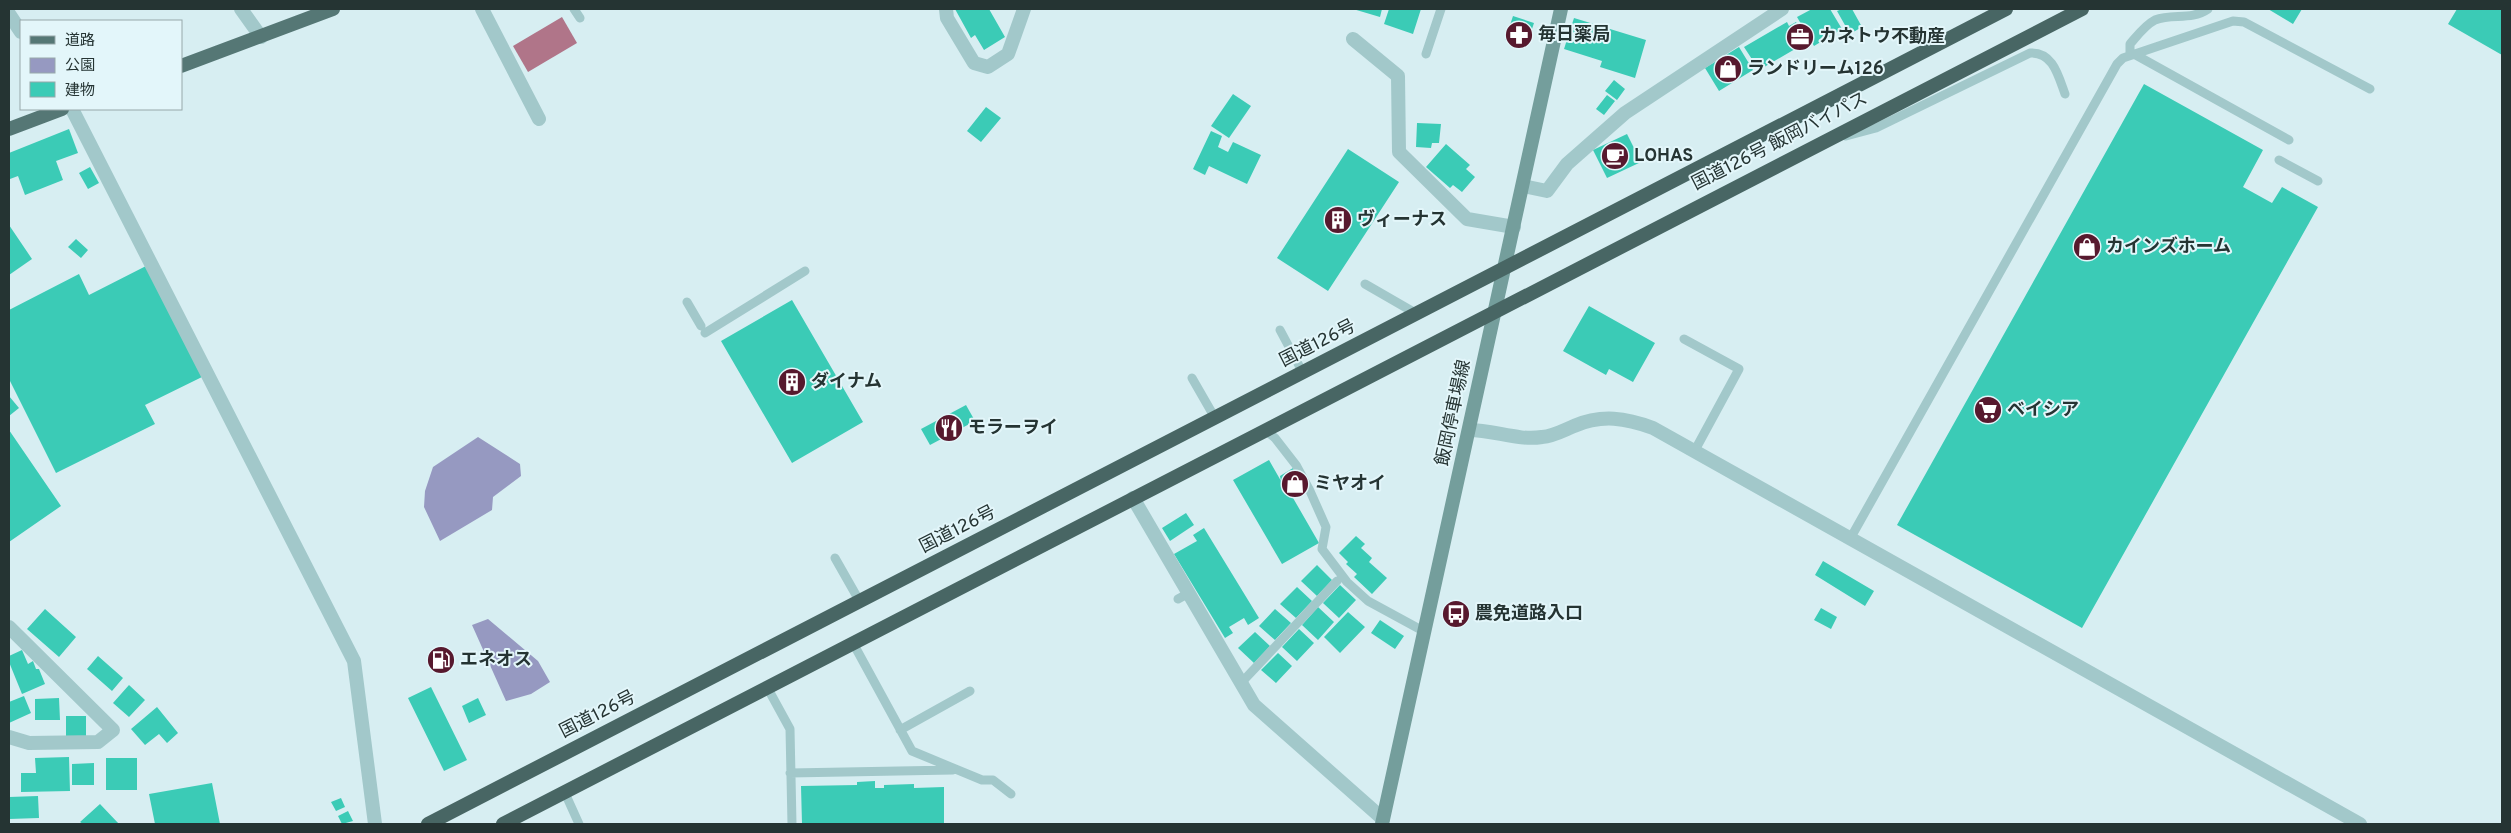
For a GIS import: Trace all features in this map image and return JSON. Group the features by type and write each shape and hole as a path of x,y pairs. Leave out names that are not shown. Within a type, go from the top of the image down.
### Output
{"highway":[{"name":"国道126号 飯岡バイパス","path":"1505,268 2006,9"},
{"name":"国道126号 飯岡バイパス","path":"1496,310 2082,9"},
{"name":"国道126号","path":"428,824 1505,268"},
{"path":"503,824 520,820 565,793 767,687 1496,310"}],"main road":[{"path":"182,66 331,9"},
{"name":"飯岡停車場線","path":"1382,822 1561,9"},
{"path":"9,129 59,110"}],"street":[{"path":"241,9 261,37"},
{"path":"482,9 538,119"},
{"path":"946,9 947,18 974,63 988,67 1008,54 1024,9"},
{"path":"1523,186 1547,191 1567,164 1625,113 1782,9"},
{"path":"9,14 20,30"},
{"path":"1353,39 1398,76 1399,152 1467,219 1514,227"},
{"path":"73,110 354,660 376,824"},
{"path":"1469,430 1484,430 1530,438 1543,437 1593,419 1609,418 1627,420 1653,428 2360,824"},
{"path":"1133,498 1183,596 1242,682 1254,705 1382,822"},
{"path":"9,627 113,730 98,742 29,744 9,737"}],"lane":[{"path":"574,9 580,18"},
{"path":"1426,54 1441,9"},
{"path":"2132,55 2130,44 2154,21 2164,17 2192,16 2208,9"},
{"path":"1850,539 2117,64 2132,55 2233,21 2244,22 2370,89"},
{"path":"1818,144 1876,128 2030,53 2041,53 2048,58 2066,94"},
{"path":"2132,55 2289,140"},
{"path":"2278,160 2318,181"},
{"path":"687,302 704,330 806,271"},
{"path":"1364,284 1417,314"},
{"path":"1280,330 1303,373"},
{"path":"1684,339 1739,369 1694,452"},
{"path":"1192,378 1215,418"},
{"path":"1265,430 1275,438 1296,465 1326,527 1322,549 1347,582 1368,601 1425,632"},
{"path":"835,558 860,602"},
{"path":"1242,682 1337,581"},
{"path":"852,643 912,752 982,780 993,780 1012,794"},
{"path":"767,687 790,729 792,824"},
{"path":"900,730 970,691"},
{"path":"790,773 956,770"},
{"path":"565,793 579,824"}],"green space":[{"path":"478,437 520,464 521,476 493,497 492,510 440,541 424,507 425,491 433,467"},
{"path":"488,619 538,661 550,682 531,694 506,701 472,625"}],"shaded area":[{"path":"562,17 577,43 528,72 513,46"}],"building":[{"path":"955,9 989,9 1005,37 984,50 975,35 971,38"},
{"path":"1353,9 1382,9 1380,17"},
{"path":"1389,9 1421,9 1413,34 1384,24"},
{"path":"1812,9 1830,9 1842,29 1814,46 1797,17"},
{"path":"1852,9 1862,27 1850,34 1837,11"},
{"path":"2268,9 2302,9 2293,24"},
{"path":"2457,9 2502,9 2502,55 2448,24"},
{"path":"1513,16 1534,23 1526,47 1505,40"},
{"path":"1574,18 1646,40 1635,78 1600,67 1602,61 1564,49"},
{"path":"1787,22 1789,26 1796,22 1807,42 1759,70 1744,47"},
{"path":"1739,47 1753,70 1719,91 1705,68"},
{"path":"1614,80 1625,89 1617,100 1605,91"},
{"path":"2144,84 2263,150 2243,187 2272,203 2282,187 2318,207 2082,628 1897,525"},
{"path":"1233,94 1251,106 1229,138 1211,126"},
{"path":"1607,95 1615,101 1604,115 1596,109"},
{"path":"986,107 1001,118 981,142 967,131"},
{"path":"1417,123 1441,124 1439,143 1432,143 1431,148 1416,147"},
{"path":"69,129 78,153 56,161 63,180 25,195 18,176 10,179 9,153"},
{"path":"1211,131 1222,136 1218,147 1228,152 1233,142 1261,155 1247,184 1209,166 1205,175 1193,169"},
{"path":"1627,134 1641,162 1607,178 1593,150"},
{"path":"1446,144 1470,165 1466,169 1475,177 1462,192 1453,185 1450,188 1426,167"},
{"name":"ヴィーナス","path":"1348,149 1399,182 1328,291 1277,258"},
{"path":"90,167 99,183 88,189 79,173"},
{"path":"9,225 32,259 9,275"},
{"path":"76,239 88,250 81,258 68,247"},
{"path":"146,266 202,377 145,405 155,424 56,473 9,379 9,310 79,274 89,295"},
{"name":"ダイナム","path":"792,300 863,422 792,463 721,341"},
{"path":"1589,306 1655,343 1633,382 1609,369 1606,375 1563,351"},
{"path":"9,396 19,408 9,416"},
{"path":"966,405 975,421 930,445 921,429"},
{"path":"9,430 61,506 9,542"},
{"path":"1269,460 1281,481 1280,476 1293,468 1302,485 1289,491 1319,543 1282,564 1233,480"},
{"path":"1186,513 1194,525 1170,541 1162,528"},
{"path":"1204,528 1259,618 1248,625 1244,618 1229,627 1233,633 1225,638 1174,554 1197,541 1193,535"},
{"path":"1356,536 1365,544 1361,548 1372,558 1369,562 1387,578 1372,594 1354,577 1357,574 1346,564 1348,562 1339,553"},
{"path":"1823,561 1874,591 1865,606 1815,575"},
{"path":"1317,565 1332,580 1317,596 1301,581"},
{"path":"1340,585 1356,600 1339,618 1323,603"},
{"path":"1297,587 1312,601 1296,618 1280,604"},
{"path":"1318,607 1334,622 1318,640 1302,625"},
{"path":"1821,608 1837,617 1831,629 1814,620"},
{"path":"45,609 76,637 59,657 27,629"},
{"path":"1275,609 1291,623 1275,640 1259,626"},
{"path":"1348,612 1365,627 1340,653 1324,637"},
{"path":"1380,620 1404,636 1395,649 1371,633"},
{"path":"1299,629 1314,643 1297,661 1282,647"},
{"path":"1255,632 1270,646 1254,663 1238,648"},
{"path":"445,646 455,664 437,674 427,656"},
{"path":"22,650 28,664 33,661 36,669 39,669 45,684 22,694 9,662 9,656"},
{"path":"1278,653 1292,666 1276,683 1261,670"},
{"path":"98,656 123,678 112,691 87,669"},
{"path":"129,685 145,700 129,717 113,703"},
{"path":"431,687 467,760 444,771 408,698"},
{"path":"24,696 31,713 9,723 9,702"},
{"path":"59,698 60,720 35,720 35,699"},
{"path":"478,698 486,715 469,723 462,706"},
{"path":"157,707 178,733 167,743 159,734 145,745 131,729"},
{"path":"66,716 86,716 86,737 66,738"},
{"path":"69,757 70,791 21,792 21,773 36,773 35,758"},
{"path":"106,758 137,758 137,790 106,790"},
{"path":"94,763 94,785 72,785 72,764"},
{"path":"875,781 875,788 884,788 884,785 914,784 914,788 944,787 944,824 802,824 801,786 857,785 857,782"},
{"path":"212,783 220,824 155,824 149,794"},
{"path":"38,796 39,818 9,819 9,797"},
{"path":"341,798 345,807 336,811 331,802"},
{"path":"100,804 119,824 83,824 80,822"},
{"path":"348,811 353,821 342,824 338,816"}],"place":[{"name":"毎日薬局","path":"1519,35"},
{"name":"カネトウ不動産","path":"1800,37"},
{"name":"ランドリーム126","path":"1728,69"},
{"name":"LOHAS","path":"1615,156"},
{"name":"ヴィーナス","path":"1338,220"},
{"name":"カインズホーム","path":"2087,247"},
{"name":"ダイナム","path":"792,382"},
{"name":"ベイシア","path":"1988,410"},
{"name":"モラーヲイ","path":"949,428"},
{"name":"ミヤオイ","path":"1295,484"},
{"name":"農免道路入口","path":"1456,614"},
{"name":"エネオス","path":"441,660"}]}
